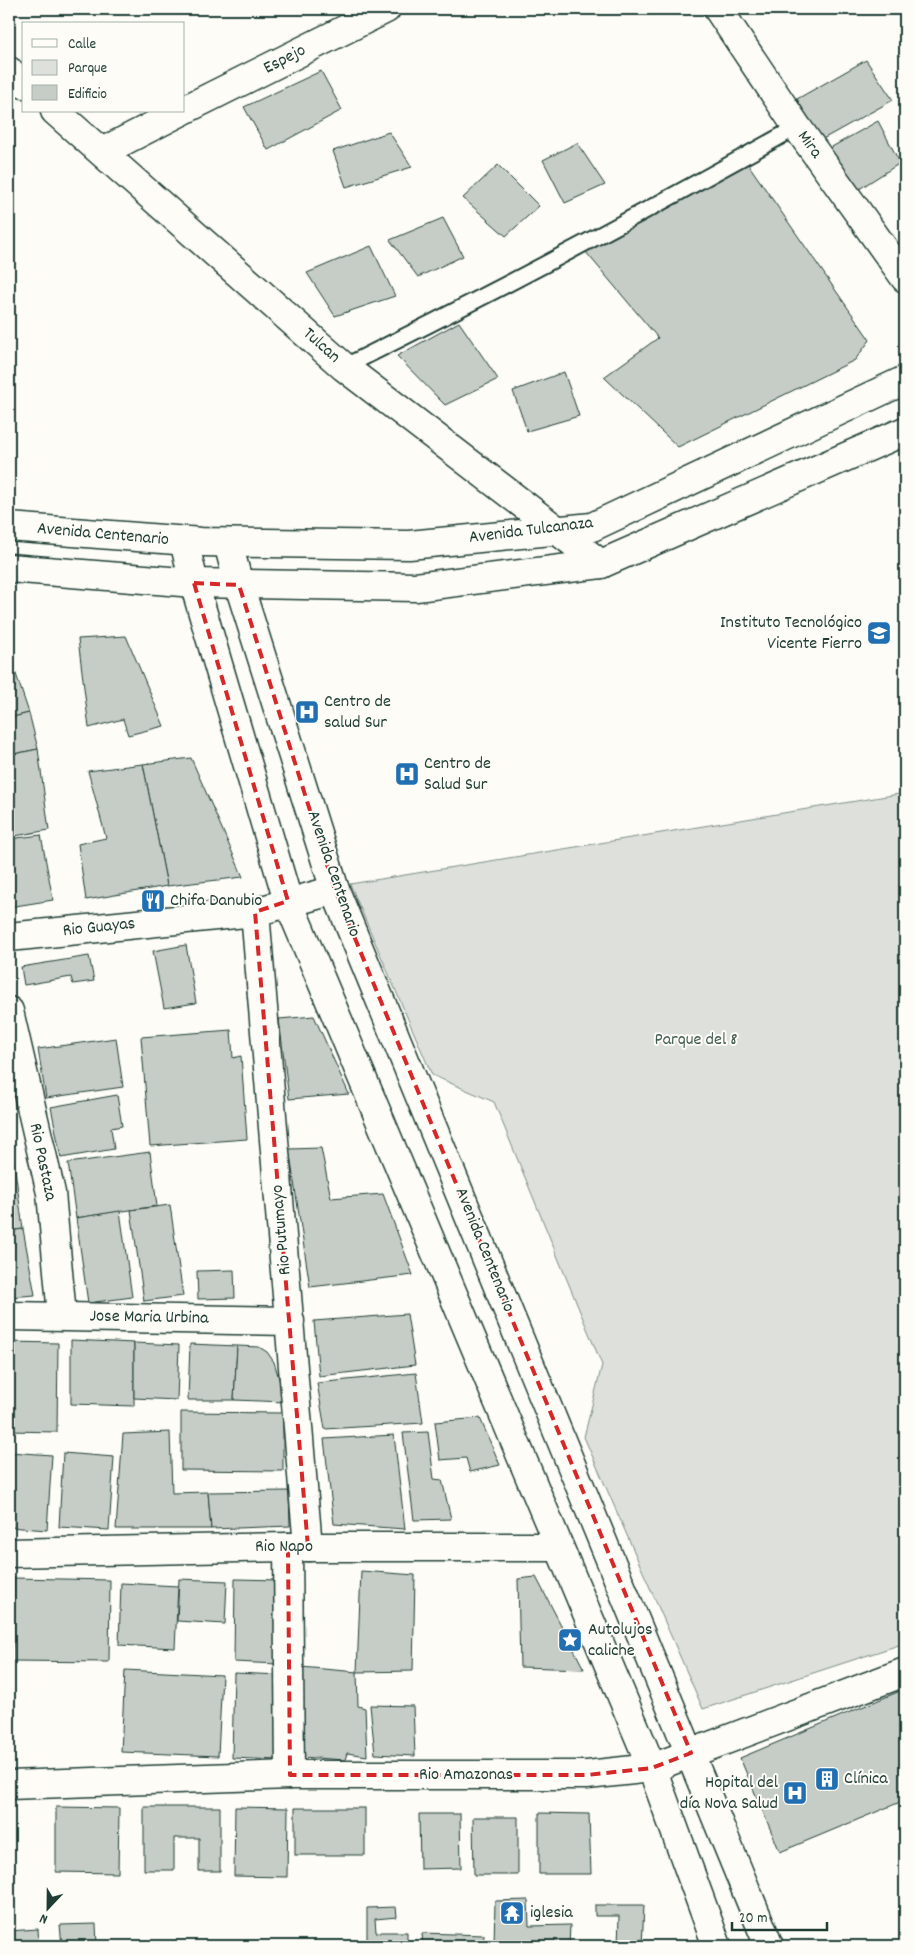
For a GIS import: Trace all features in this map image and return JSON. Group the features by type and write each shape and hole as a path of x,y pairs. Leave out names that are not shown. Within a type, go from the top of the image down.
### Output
{"street":[{"name":"Espejo","path":"185,110 386,9"},
{"name":"Mira","path":"718,9 797,127 905,278"},
{"path":"9,71 22,82"},
{"name":"Tulcan","path":"56,112 344,367 555,531 601,564"},
{"name":"Espejo","path":"102,152 181,112"},
{"name":"Avenida Tulcanaza","path":"184,541 409,545 592,527 905,380"},
{"path":"9,568 194,583 416,587 601,564 905,431"},
{"name":"Avenida Centenario","path":"9,527 184,541 194,583 288,902 652,1768 717,1946"},
{"name":"Avenida Centenario","path":"228,543 239,585 335,890 769,1946"},
{"name":"Rio Guayas","path":"9,937 255,912 335,890"},
{"name":"Rio Putumayo","path":"255,912 290,1322 298,1547 290,1775"},
{"name":"Rio Pastaza","path":"9,1011 50,1193 62,1316"},
{"name":"Jose Maria Urbina","path":"9,1316 290,1322"},
{"name":"Rio Napo","path":"9,1553 298,1547 559,1547"},
{"name":"Rio Amazonas","path":"9,1786 290,1775 587,1775 652,1768 905,1672"}],"lane":[{"path":"344,367 682,192 797,127"}],"highlighted area":[{"path":"194,583 239,585 335,890 691,1753 652,1768 587,1775 290,1775 288,1547 308,1547 255,912 288,901"}],"green space":[{"name":"Parque del 8","path":"905,793 905,1643 703,1709 584,1437 602,1365 494,1102 432,1075 350,884"}],"building":[{"path":"866,60 893,100 821,140 797,99"},
{"path":"321,71 342,110 268,150 244,107"},
{"path":"878,121 900,163 856,191 830,148"},
{"path":"389,132 412,167 346,187 333,151"},
{"path":"577,143 605,185 565,203 543,160"},
{"path":"748,164 870,340 855,360 678,447 604,377 658,338 585,251"},
{"path":"498,165 539,206 506,236 463,198"},
{"path":"443,218 463,256 418,277 390,240"},
{"path":"371,246 395,296 335,316 307,273"},
{"path":"459,322 498,379 445,405 397,356"},
{"path":"564,372 579,416 527,431 513,391"},
{"path":"126,636 164,726 128,735 123,719 89,728 78,639"},
{"path":"9,643 15,671 9,672"},
{"path":"15,671 29,713 9,718 9,672"},
{"path":"29,713 38,749 9,755 9,718"},
{"path":"38,749 49,830 9,837 9,755"},
{"path":"191,758 243,877 167,886 143,764"},
{"path":"143,764 167,886 86,900 78,844 106,838 88,771"},
{"path":"41,835 53,900 9,907 9,839"},
{"path":"186,945 196,1003 164,1008 153,951"},
{"path":"89,956 94,981 73,984 71,977 24,985 21,967"},
{"path":"314,1016 349,1094 289,1099 279,1019"},
{"path":"231,1030 233,1058 241,1056 247,1139 150,1146 141,1037"},
{"path":"116,1038 123,1087 46,1098 38,1049"},
{"path":"117,1095 122,1126 111,1128 114,1149 61,1158 51,1107"},
{"path":"9,1139 14,1162 9,1163"},
{"path":"321,1148 331,1198 383,1194 413,1275 310,1287 289,1149"},
{"path":"150,1152 157,1206 76,1218 68,1163"},
{"path":"14,1162 23,1229 9,1231 9,1163"},
{"path":"170,1205 183,1296 144,1301 131,1210"},
{"path":"120,1211 132,1297 88,1303 76,1218"},
{"path":"23,1229 35,1295 9,1297 9,1231"},
{"path":"234,1270 235,1298 198,1299 197,1271"},
{"path":"407,1314 415,1365 319,1376 314,1321"},
{"path":"71,1340 134,1343 134,1406 71,1404"},
{"path":"9,1342 58,1343 57,1432 9,1431"},
{"path":"134,1343 179,1345 177,1400 134,1398"},
{"path":"190,1344 237,1346 234,1400 188,1400"},
{"path":"237,1346 259,1347 267,1352 274,1362 286,1402 234,1400"},
{"path":"416,1373 423,1423 325,1429 317,1383"},
{"path":"181,1412 283,1413 283,1471 181,1470"},
{"path":"480,1418 500,1465 470,1472 466,1458 440,1460 435,1422"},
{"path":"170,1432 172,1493 208,1492 211,1529 116,1529 123,1434"},
{"path":"428,1432 434,1479 442,1480 451,1519 414,1520 403,1433"},
{"path":"394,1435 405,1529 334,1524 324,1439"},
{"path":"9,1452 52,1455 47,1530 9,1527"},
{"path":"63,1453 114,1457 109,1530 59,1527"},
{"path":"289,1491 290,1526 211,1529 208,1492"},
{"path":"361,1571 415,1575 413,1671 357,1672"},
{"path":"536,1577 584,1669 520,1667 518,1579"},
{"path":"14,1578 110,1580 109,1662 13,1661"},
{"path":"179,1579 227,1581 225,1624 177,1621"},
{"path":"235,1579 280,1580 278,1664 234,1662"},
{"path":"121,1583 178,1586 175,1648 119,1645"},
{"path":"301,1667 357,1672 358,1706 365,1708 367,1756 347,1753 345,1760 301,1757"},
{"path":"125,1670 222,1675 218,1756 121,1752"},
{"path":"234,1673 281,1675 277,1760 232,1758"},
{"name":"Clínica","path":"905,1689 905,1800 780,1852 740,1758"},
{"path":"370,1705 413,1706 415,1756 375,1754"},
{"path":"56,1807 119,1808 118,1873 56,1872"},
{"path":"144,1807 220,1807 220,1871 199,1871 199,1838 174,1838 174,1870 144,1870"},
{"path":"235,1807 288,1808 287,1877 234,1876"},
{"path":"295,1808 365,1808 365,1855 295,1855"},
{"path":"539,1813 589,1814 591,1874 539,1874"},
{"path":"419,1814 460,1814 461,1868 420,1869"},
{"path":"473,1817 518,1817 518,1875 474,1875"},
{"name":"iglesia","path":"528,1900 529,1926 570,1925 569,1946 494,1946 495,1901"},
{"path":"595,1905 644,1905 642,1946 618,1946 619,1916 595,1916"},
{"path":"396,1907 397,1917 375,1919 376,1932 407,1932 407,1946 392,1946 392,1943 367,1939 367,1908"},
{"path":"96,1924 97,1946 62,1946 60,1925"},
{"path":"38,1929 39,1946 9,1946 9,1931"},
{"path":"422,1933 484,1935 483,1946 423,1946"}],"place":[{"name":"Instituto Tecnológico Vicente Fierro","path":"879,633"},
{"name":"Centro de salud Sur","path":"307,712"},
{"name":"Centro de Salud Sur","path":"407,774"},
{"name":"Chifa Danubio","path":"153,901"},
{"name":"Autolujos caliche","path":"570,1640"},
{"name":"Clínica","path":"827,1779"},
{"name":"Hopital del día Nova Salud","path":"795,1793"},
{"name":"iglesia","path":"512,1913"}]}
